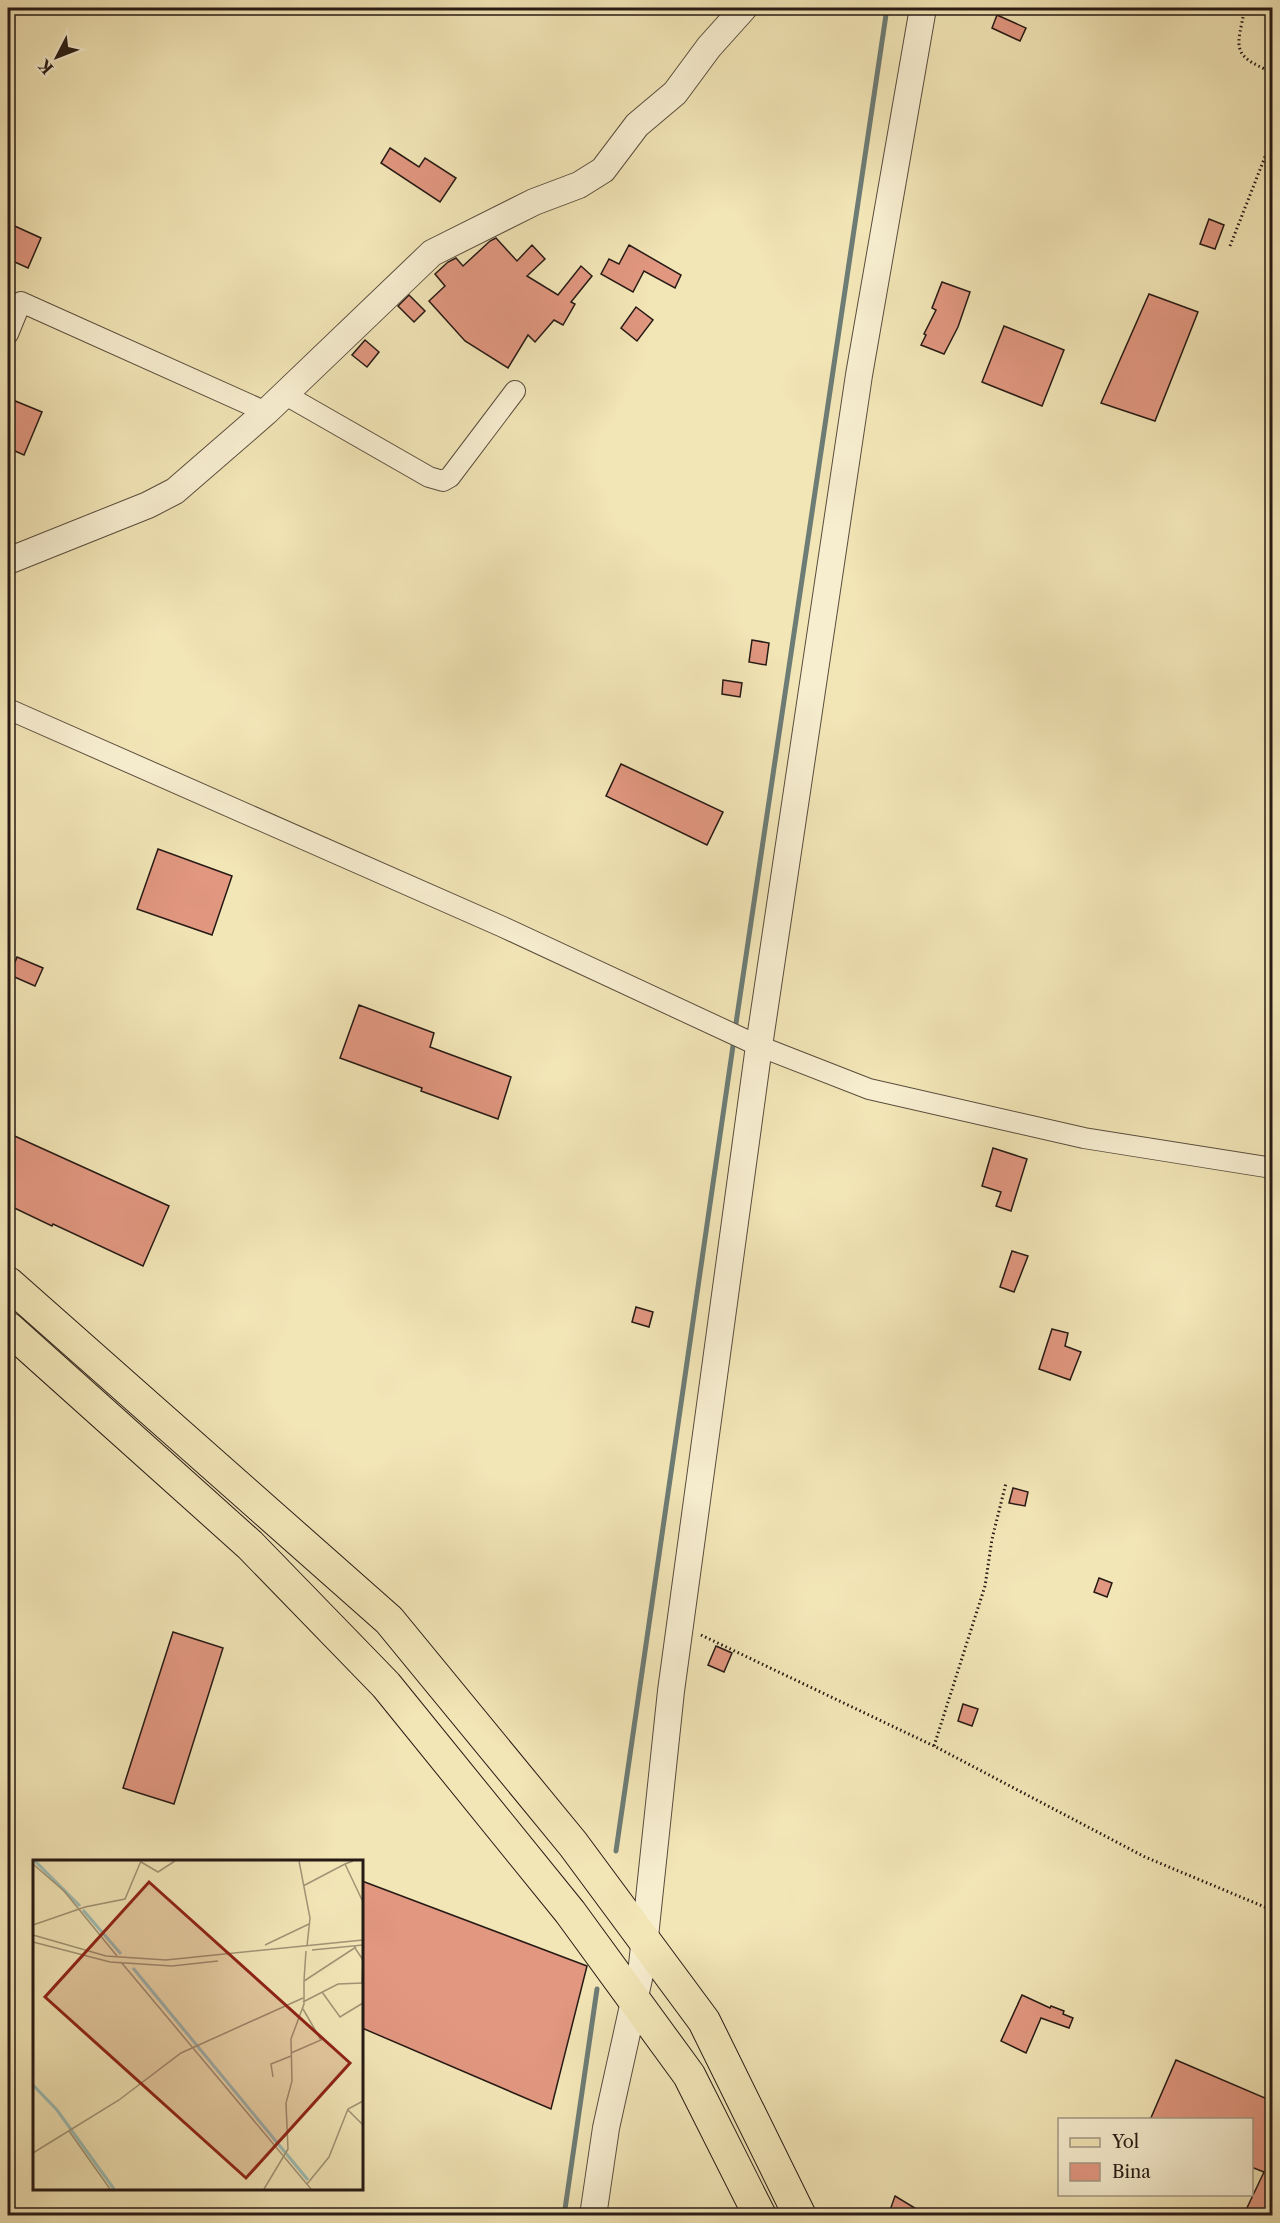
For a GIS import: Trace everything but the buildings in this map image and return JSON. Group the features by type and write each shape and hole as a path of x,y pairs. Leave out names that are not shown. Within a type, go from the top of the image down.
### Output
{"main road":[{"path":"8,1283 389,1620 573,1844 704,2021 800,2216"},
{"path":"8,1328 250,1545 386,1685 570,1912 689,2075 760,2216"}],"street":[{"path":"8,561 148,505 175,491 266,412 432,253 534,202 579,185 603,170 637,125 675,93 709,47 744,8"},
{"path":"593,2216 606,2128 642,1965 680,1625 759,1046 859,375 923,8"},
{"path":"8,334 21,302 266,412"},
{"path":"284,394 429,477 443,481 450,477 515,391"},
{"path":"8,709 503,927 759,1046 880,1091 1084,1138 1272,1168"}],"path":[{"path":"1245,8 1238,43 1240,54 1252,63 1272,72"},
{"path":"1230,246 1272,139"},
{"path":"934,1746 986,1586 992,1539 1006,1483"},
{"path":"680,1625 934,1746 1145,1857 1272,1910"}],"waterway":[{"path":"735,1030 887,8"},
{"path":"616,1851 734,1039"},
{"path":"564,2216 597,1989"}]}
